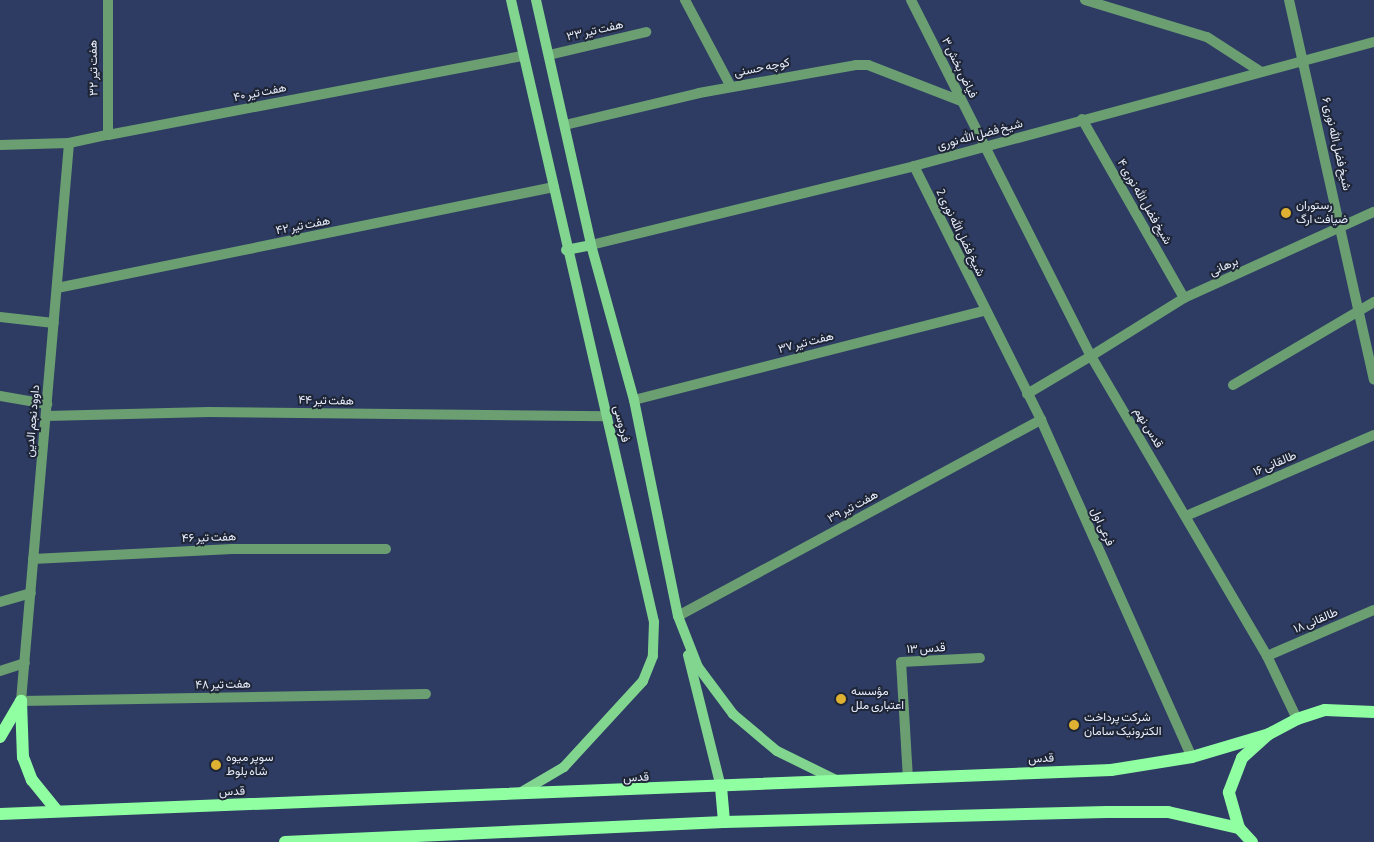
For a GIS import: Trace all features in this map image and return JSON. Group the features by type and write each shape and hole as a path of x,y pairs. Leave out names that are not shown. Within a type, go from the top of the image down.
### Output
{"main road":[{"name":"فردوسی","path":"511,0 554,187 566,250 607,416 654,622 653,656 643,681 564,767 512,797"},
{"name":"فردوسی","path":"536,0 591,245 634,400 678,616 721,788"},
{"path":"566,250 591,245"},
{"name":"فردوسی","path":"678,616 698,667 733,714 777,751 842,782"},
{"path":"0,737 21,702"},
{"path":"21,702 23,757 32,780 56,810"},
{"path":"1252,842 1240,828 1229,792 1234,774 1242,758 1269,734 1297,719 1325,710 1374,712"},
{"name":"قدس","path":"0,814 56,810 512,797 1111,770 1192,757 1269,734"},
{"path":"721,788 724,822"},
{"path":"286,842 462,838 724,822 1168,812 1240,828"}],"street":[{"name":"هفت تیر ۳۲","path":"108,0 108,135"},
{"path":"685,0 731,87"},
{"name":"فیاض بخش ۳","path":"911,0 983,147"},
{"path":"1085,0 1108,3 1207,37 1260,72"},
{"name":"شیخ فضل الله نوری ۶","path":"1289,0 1343,228 1356,312 1374,380"},
{"name":"هفت تیر ۳۳","path":"548,55 646,32"},
{"name":"شیخ فضل الله نوری","path":"591,245 914,166 1082,119 1374,42"},
{"name":"هفت تیر ۴۰","path":"0,145 69,143 524,56"},
{"name":"کوچه حسنی","path":"565,125 731,87 868,65 962,101"},
{"name":"شیخ فضل الله نوری ۴","path":"1082,119 1184,298"},
{"name":"داوود نجم الدین","path":"21,702 69,143"},
{"name":"قدس نهم","path":"983,147 1091,356 1267,656 1297,719"},
{"name":"شیخ فضل الله نوری 2","path":"914,166 984,310"},
{"name":"هفت تیر ۴۲","path":"57,288 554,187"},
{"name":"برهانی","path":"1027,394 1184,298 1343,228 1374,212"},
{"path":"1233,385 1374,302"},
{"name":"فرعی اول","path":"984,310 1041,420 1192,757"},
{"name":"هفت تیر ۳۷","path":"634,400 984,310"},
{"path":"0,317 54,323"},
{"path":"0,396 47,404"},
{"name":"هفت تیر ۴۴","path":"46,416 209,412 607,416"},
{"name":"هفت تیر ۳۹","path":"678,616 1041,420"},
{"name":"طالقانی ۱۶","path":"1186,516 1374,435"},
{"name":"هفت تیر ۴۶","path":"34,559 232,549 386,549"},
{"path":"0,602 31,593"},
{"name":"طالقانی ۱۸","path":"1267,656 1374,610"},
{"name":"قدس ۱۳","path":"908,779 901,662 980,658"},
{"path":"0,672 25,663"},
{"name":"هفت تیر ۴۸","path":"21,702 426,694"}],"place":[{"name":"رستوران ضیافت ارگ","path":"1286,213"},
{"name":"مؤسسه اعتباری ملل","path":"841,699"},
{"name":"شرکت پرداخت الکترونیک سامان","path":"1074,725"},
{"name":"سوپر میوه شاه بلوط","path":"216,765"}]}
